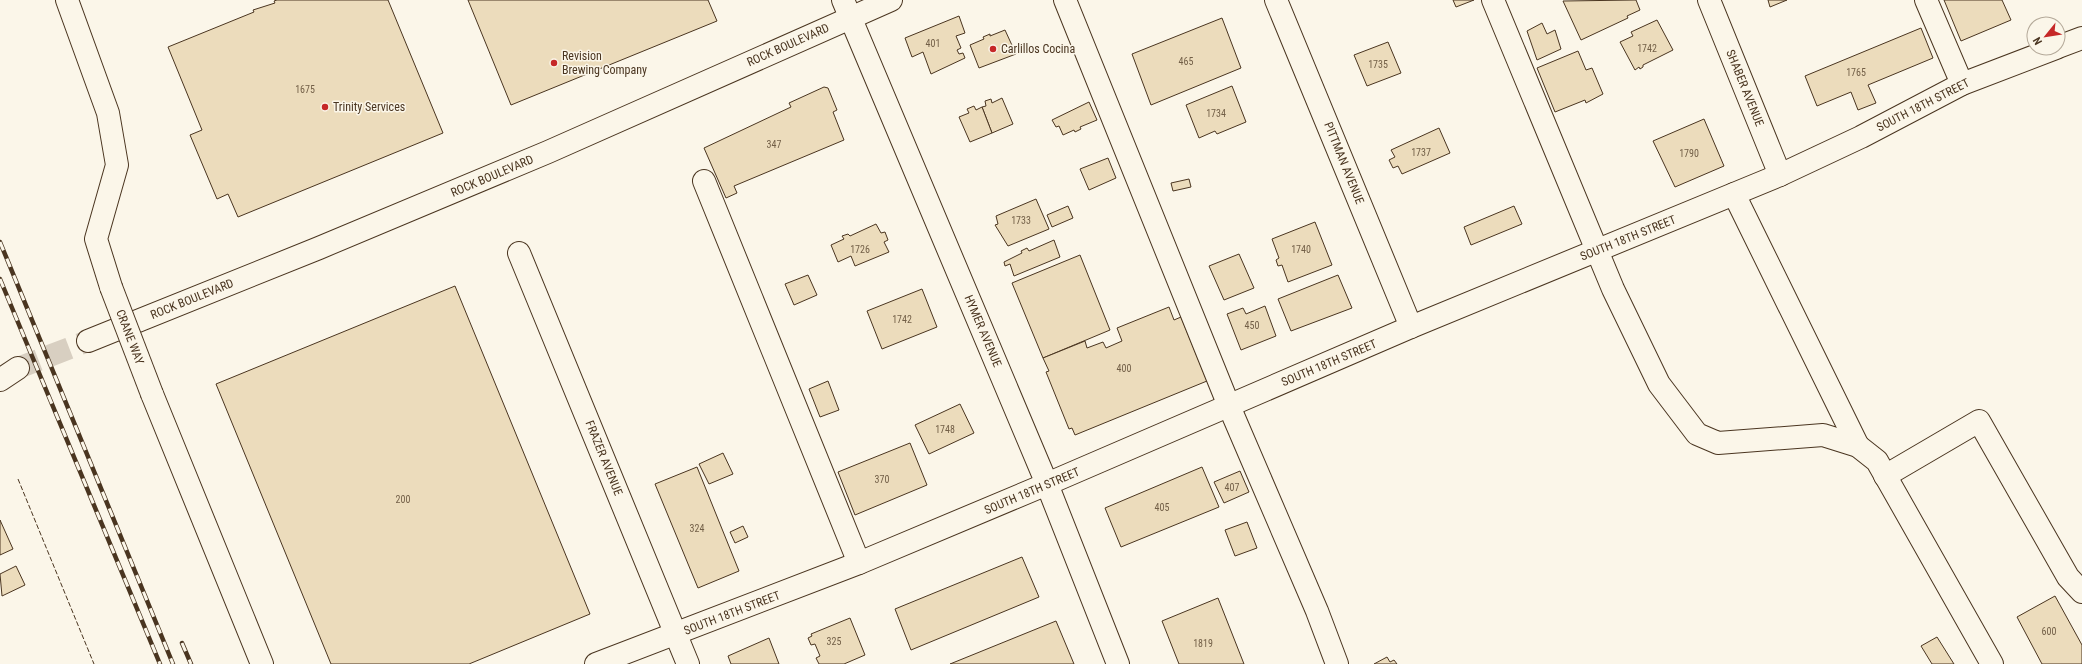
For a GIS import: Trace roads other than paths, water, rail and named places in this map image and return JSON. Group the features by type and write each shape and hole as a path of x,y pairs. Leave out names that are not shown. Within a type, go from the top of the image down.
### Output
{"street":[{"name":"CRANE WAY","path":"68,0 108,113 117,165 96,239 111,287 152,394 262,664"},
{"name":"ROCK BOULEVARD","path":"88,341 319,248 540,155 847,9 892,0"},
{"path":"1065,0 1230,406 1317,611 1337,664"},
{"name":"PITTMAN AVENUE","path":"1276,0 1411,327"},
{"path":"1493,0 1596,251 1659,384 1697,434 1718,443 1823,435 1858,446 1876,461 1992,664"},
{"name":"SHABER AVENUE","path":"1709,0 1780,175"},
{"path":"1926,0 1962,84"},
{"name":"HYMER AVENUE","path":"847,9 1047,484 1118,664"},
{"name":"SOUTH 18TH STREET","path":"2066,44 2082,38"},
{"name":"SOUTH 18TH STREET","path":"596,664 676,635 858,563 1230,406 1411,327 1780,175 1861,137 1962,84 2036,56"},
{"path":"704,181 858,563"},
{"path":"1734,194 1858,446"},
{"name":"FRAZER AVENUE","path":"519,253 688,664"},
{"path":"0,368 18,368 0,380"},
{"path":"1885,476 1979,421 2068,577 2082,592"}],"tunnel":[{"path":"18,368 88,341"}],"railway":[{"path":"0,242 173,664"},
{"path":"0,279 160,664"},
{"path":"182,643 191,664"}],"place":[{"name":"Carlillos Cocina","path":"993,49"},
{"name":"Revision Brewing Company","path":"554,63"},
{"name":"Trinity Services","path":"325,107"}]}
